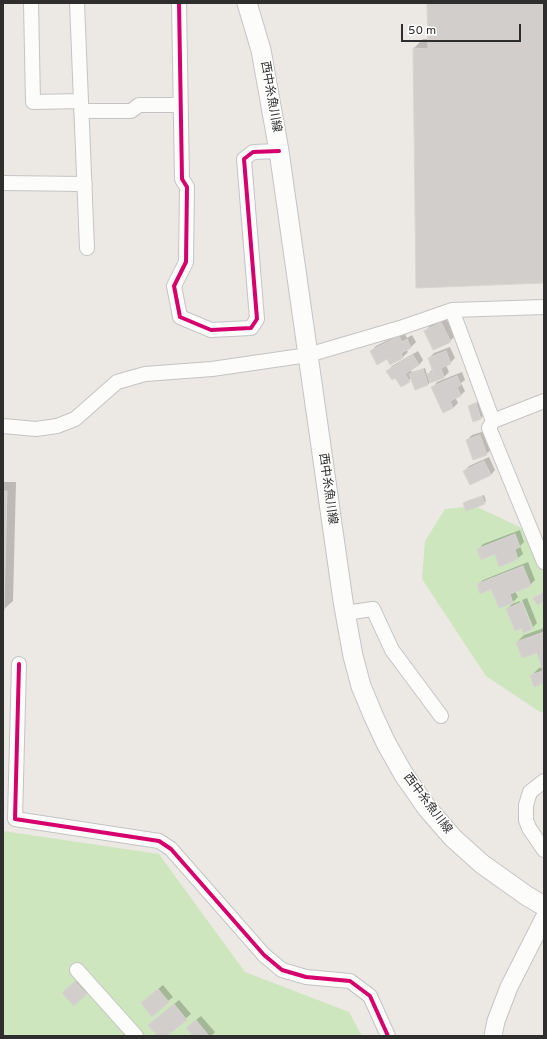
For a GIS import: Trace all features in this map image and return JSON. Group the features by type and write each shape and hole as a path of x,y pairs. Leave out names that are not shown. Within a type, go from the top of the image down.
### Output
{"main road":[{"name":"西中糸魚川線","path":"247,3 261,50 279,151 345,613 353,656 362,686 386,743 404,775 427,808 453,838 482,864 526,896 544,906"}],"street":[{"path":"31,3 33,102 131,111 138,105 181,105"},
{"path":"77,3 87,248"},
{"path":"180,3 182,179 187,187 186,262 174,286 180,317 211,330 251,328 257,319 244,159 253,152 279,151"},
{"path":"3,183 84,184"},
{"path":"452,310 493,420"},
{"path":"3,426 36,429 58,426 75,419 117,382 145,374 212,369 308,355 400,328 452,310 543,310"},
{"path":"544,400 493,420 489,428 544,562"},
{"path":"345,613 373,609 392,650 441,716"},
{"path":"19,664 9,818 159,841 171,849 264,955 282,970 306,977 350,981 370,996 388,1036"},
{"path":"544,780 530,792 526,805 526,820 529,828 544,850"},
{"path":"493,1036 496,1021 509,987 544,918"},
{"path":"77,970 136,1036"}],"green space":[{"path":"475,506 526,530 544,558 544,712 540,712 486,676 422,579 425,541 445,509"},
{"path":"3,831 159,854 245,972 349,1012 362,1036 3,1036"}],"building":[{"path":"427,3 544,3 544,283 416,288 413,48 428,49"},
{"path":"441,322 451,342 433,350 424,331"},
{"path":"399,336 402,342 407,339 411,348 401,353 403,358 390,365 387,359 377,365 370,351"},
{"path":"446,351 451,364 441,368 444,378 430,383 427,374 433,372 428,358"},
{"path":"413,355 419,365 405,374 410,382 401,387 395,378 392,380 386,371"},
{"path":"423,369 428,385 415,390 409,374"},
{"path":"457,376 461,385 457,387 461,396 450,401 453,408 443,413 431,387"},
{"path":"476,403 481,419 473,422 468,406"},
{"path":"480,435 487,455 473,460 466,440"},
{"path":"484,461 491,475 470,485 463,471"},
{"path":"3,491 7,491 4,611 3,611"},
{"path":"482,496 485,504 466,511 463,503"},
{"path":"515,534 520,547 515,549 518,559 499,567 495,554 481,560 477,549"},
{"path":"523,566 531,586 510,594 513,603 499,608 491,589 480,594 477,584"},
{"path":"544,592 544,601 537,605 533,598"},
{"path":"522,602 532,629 523,633 522,628 515,631 506,609"},
{"path":"544,632 544,683 534,687 530,675 543,671 537,653 522,658 516,642"},
{"path":"75,981 87,994 74,1006 62,993"},
{"path":"158,989 169,1002 152,1017 141,1003"},
{"path":"174,1004 187,1020 167,1036 157,1036 148,1025"},
{"path":"196,1020 209,1036 193,1036 186,1028"}],"cycle path":[{"path":"179,3 182,179 187,187 186,262 174,286 180,317 211,330 251,328 257,319 244,159 253,152 279,151"},
{"path":"19,664 15,819 159,841 171,849 264,955 282,970 306,977 350,981 370,996 388,1036"}]}
